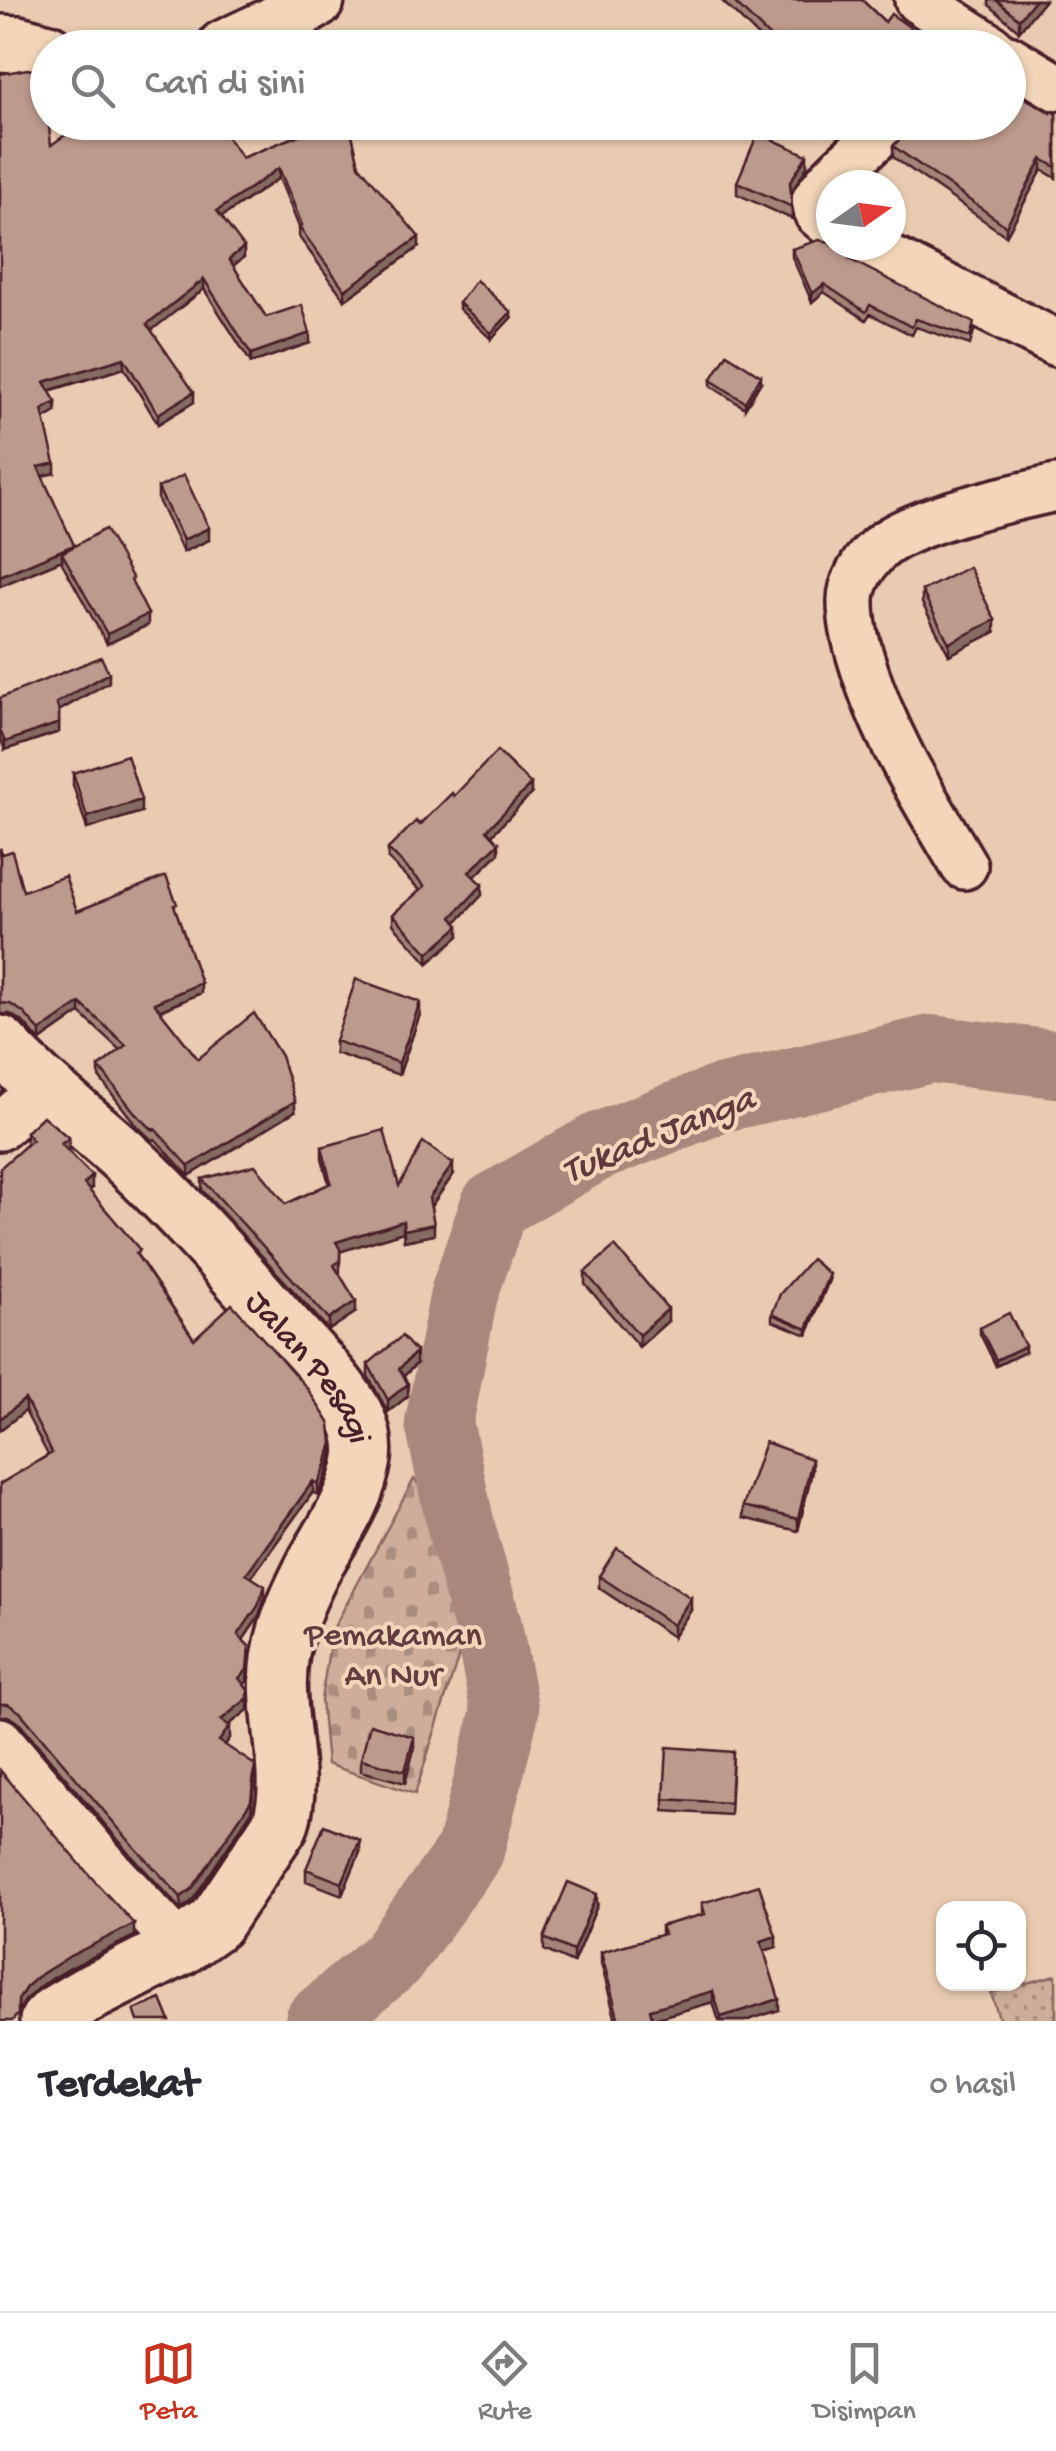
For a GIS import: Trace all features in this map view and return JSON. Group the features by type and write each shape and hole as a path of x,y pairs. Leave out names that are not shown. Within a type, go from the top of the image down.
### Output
{"street":[{"path":"263,30 316,0"},
{"path":"918,0 956,30"},
{"path":"0,42 30,47"},
{"path":"1026,68 1056,86"},
{"path":"840,170 876,140"},
{"path":"893,260 1056,343"},
{"path":"964,866 902,762 871,693 854,636 850,599 860,571 878,548 906,532 949,516 1056,488"},
{"name":"Jalan Pesagi","path":"0,1044 131,1163 308,1354 355,1416 363,1436 364,1456 352,1499 291,1612 281,1651 276,1686 287,1787 280,1825 215,1923 181,1947 86,1994 48,2021"},
{"path":"0,1127 44,1088"},
{"path":"0,1741 111,1872 181,1947"}],"green space":[{"name":"Pemakaman An Nur","path":"414,1479 449,1524 472,1614 415,1794 327,1764 321,1700 332,1631"},
{"path":"1056,1975 1056,2021 1000,2021 991,1993 1026,1991 1026,1983"}],"building":[{"path":"732,0 862,0 885,22 891,14 914,30 763,30"},
{"path":"996,0 1035,0 1019,19"},
{"path":"30,70 30,140 50,140 51,145 58,140 230,140 242,158 287,140 353,140 359,165 419,237 345,290 299,227 302,225 279,168 217,211 244,247 229,259 266,317 302,305 310,333 251,354 204,279 147,324 194,392 158,414 124,358 44,382 56,402 42,410 55,463 38,467 74,545 0,576 0,74"},
{"path":"1026,98 1056,114 1056,167 1042,159 1006,226 893,146 899,140 1026,140"},
{"path":"755,140 774,140 807,155 790,182 792,207 737,182"},
{"path":"816,241 816,260 851,260 974,323 970,337 916,319 912,327 870,305 866,312 824,284 812,294 792,249"},
{"path":"476,280 511,312 491,333 459,303"},
{"path":"727,354 761,376 745,402 711,380"},
{"path":"184,475 209,528 183,540 158,488"},
{"path":"105,529 148,614 107,634 62,553"},
{"path":"969,567 995,620 949,643 922,591"},
{"path":"101,657 109,673 56,703 59,723 5,742 0,730 0,698"},
{"path":"497,751 531,784 487,830 499,843 469,872 482,885 452,917 459,926 428,953 393,914 425,886 388,849 416,821 420,825 452,793 454,796"},
{"path":"127,755 141,800 87,817 73,773"},
{"path":"0,848 2,854 12,851 23,891 65,876 77,911 166,876 201,983 154,1003 198,1059 254,1013 281,1056 295,1101 189,1166 136,1114 99,1067 126,1045 80,1003 40,1031 23,1012 0,1003"},
{"path":"356,979 420,1002 399,1063 335,1041"},
{"path":"43,1116 69,1138 61,1144 92,1176 84,1184 140,1250 136,1254 194,1339 232,1304 307,1388 330,1424 332,1443 318,1485 313,1481 246,1574 265,1586 258,1606 238,1635 249,1646 247,1670 239,1678 248,1690 248,1698 221,1720 230,1726 219,1741 255,1765 251,1801 192,1889 181,1897 20,1712 0,1704 0,1484 52,1453 25,1399 0,1419 0,1168 32,1140 26,1132"},
{"path":"384,1130 399,1186 423,1142 453,1164 429,1198 434,1224 404,1230 403,1221 336,1242 340,1261 334,1265 356,1301 329,1319 202,1179 255,1165 286,1204 331,1183 322,1147"},
{"path":"615,1246 668,1309 639,1335 585,1272"},
{"path":"811,1259 829,1274 807,1329 772,1314 780,1294"},
{"path":"1009,1313 1025,1346 996,1360 980,1328"},
{"path":"402,1336 416,1352 399,1369 408,1384 388,1400 368,1364"},
{"path":"765,1442 812,1459 798,1519 743,1506"},
{"path":"617,1548 691,1598 673,1625 599,1576"},
{"path":"370,1724 414,1737 405,1771 361,1759"},
{"path":"667,1747 733,1752 730,1803 664,1799"},
{"path":"0,1770 134,1924 40,1975 18,2000 18,2014 12,2021 0,2021"},
{"path":"324,1825 360,1840 342,1883 306,1869"},
{"path":"568,1882 597,1894 573,1951 544,1938"},
{"path":"759,1885 776,1936 761,1941 779,1999 721,2017 713,1991 650,2009 653,2021 619,2021 601,1952 664,1934 661,1926 705,1914 702,1903"},
{"path":"161,1999 170,2021 138,2021 134,2010"}],"waterway":[{"name":"Tukad Janga","path":"319,2021 392,1959 470,1851 505,1712 439,1423 464,1294 494,1206 597,1147 719,1099 931,1049 1056,1064"}]}
